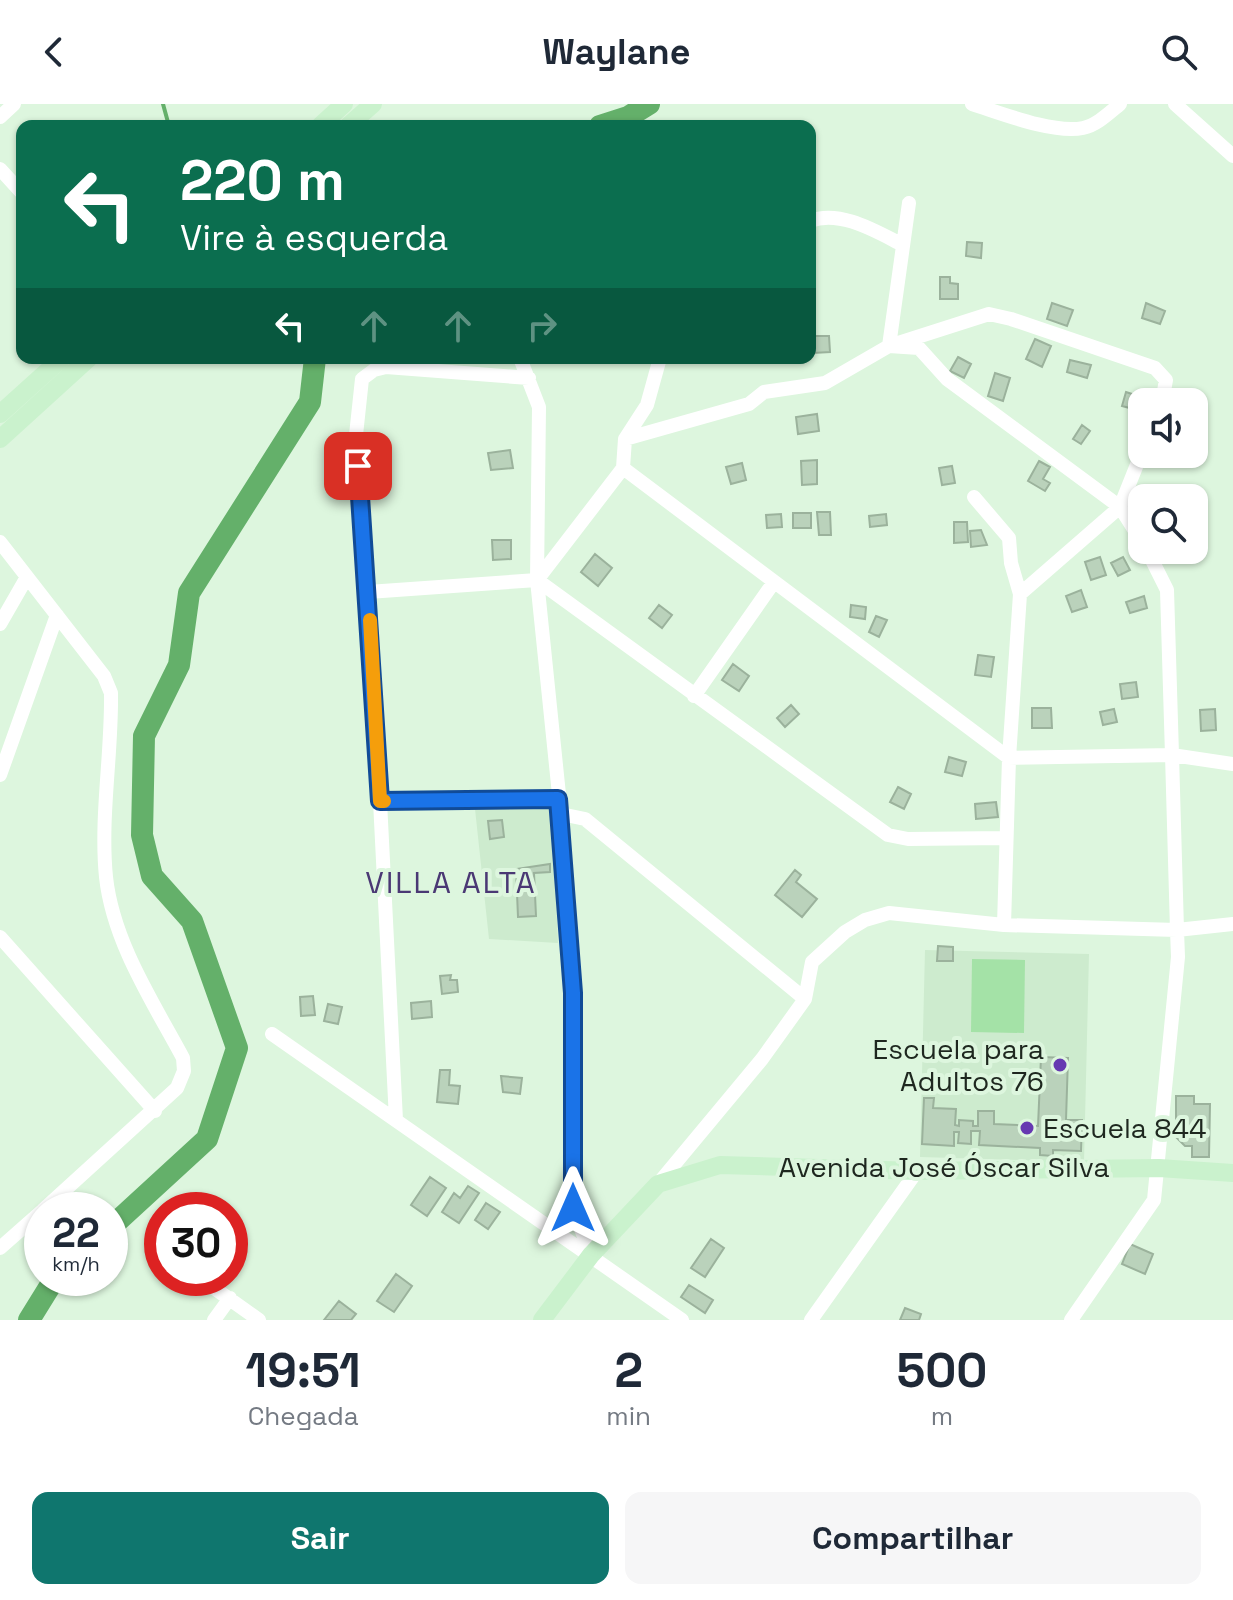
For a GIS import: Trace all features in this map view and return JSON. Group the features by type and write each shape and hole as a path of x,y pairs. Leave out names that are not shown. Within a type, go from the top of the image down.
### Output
{"main road":[{"path":"327,120 344,104"},
{"path":"355,120 373,104"},
{"path":"0,439 58,364"},
{"path":"0,414 79,364"},
{"name":"Avenida José Óscar Silva","path":"658,1184 720,1165 917,1171 1159,1168 1233,1173"},
{"path":"542,1320 591,1255 658,1184"}],"street":[{"path":"0,117 14,104"},
{"path":"972,104 1035,123 1081,128 1098,122 1120,104"},
{"path":"1175,104 1233,156"},
{"path":"0,169 16,186"},
{"path":"889,346 909,203"},
{"path":"816,219 863,224 903,245"},
{"path":"625,439 749,404 764,392 825,383 889,346 989,314 1155,368 1166,380 1165,388"},
{"path":"889,346 919,348 947,379 1120,507 1128,520"},
{"path":"523,364 539,407 537,580 573,993 573,1208 591,1255"},
{"path":"537,580 623,468 625,439 647,405 658,364"},
{"path":"396,1120 368,592 356,435 362,379 374,370 386,367 529,378"},
{"path":"623,468 1009,758 1172,755 1233,764"},
{"path":"1020,594 1120,507 1136,468"},
{"path":"974,497 1009,538 1011,563 1020,594 1009,758 1004,925"},
{"path":"0,542 104,676 111,693 105,853 113,914 133,963 183,1058 184,1071 177,1088 63,1192"},
{"path":"1071,1320 1154,1200 1159,1168 1178,957 1167,590 1154,564"},
{"path":"0,624 27,577"},
{"path":"368,592 537,580 888,835 908,839 1006,838"},
{"path":"694,696 774,582"},
{"path":"0,775 57,615"},
{"path":"380,801 559,806 585,819 805,999"},
{"path":"658,1184 762,1059 805,999 812,962 845,932 865,920 889,913 1004,925 1177,930 1233,924"},
{"path":"0,937 155,1111"},
{"path":"272,1034 682,1320"},
{"path":"811,1320 917,1171"},
{"path":"0,1248 24,1226"},
{"path":"227,1296 259,1320"},
{"path":"214,1320 230,1298"}],"shaded area":[{"path":"552,805 558,943 489,939 475,809"},
{"path":"925,950 1089,954 1084,1162 920,1157"}],"green space":[{"path":"972,959 1025,960 1024,1033 971,1032"}],"building":[{"path":"967,242 982,243 981,258 966,256"},
{"path":"940,277 950,277 950,283 958,284 958,299 940,299"},
{"path":"1052,303 1073,310 1067,326 1047,319"},
{"path":"1146,303 1165,311 1160,324 1142,318"},
{"path":"816,336 829,336 830,352 816,353"},
{"path":"1035,339 1051,346 1042,367 1026,359"},
{"path":"958,357 971,364 964,378 950,371"},
{"path":"1070,360 1091,365 1087,378 1067,372"},
{"path":"995,373 1010,378 1003,401 988,396"},
{"path":"1126,392 1128,393 1128,408 1122,406"},
{"path":"817,414 819,431 798,434 796,417"},
{"path":"1082,425 1090,431 1081,444 1073,439"},
{"path":"510,450 513,468 491,470 488,453"},
{"path":"817,460 817,484 802,485 801,461"},
{"path":"1039,461 1050,467 1043,479 1050,483 1045,491 1028,481"},
{"path":"742,463 746,480 731,484 726,467"},
{"path":"952,466 955,483 942,485 939,468"},
{"path":"817,512 830,512 831,535 819,535"},
{"path":"793,513 811,513 811,528 793,528"},
{"path":"781,514 782,527 767,528 766,515"},
{"path":"886,514 887,525 870,527 869,516"},
{"path":"954,522 967,522 968,542 954,543"},
{"path":"981,530 987,545 971,547 970,531"},
{"path":"492,540 511,540 511,559 493,560"},
{"path":"595,554 612,568 598,586 581,572"},
{"path":"1100,557 1106,575 1091,580 1085,562"},
{"path":"1123,557 1130,570 1118,576 1111,563"},
{"path":"1081,590 1087,607 1072,612 1066,596"},
{"path":"1144,596 1147,608 1130,613 1126,602"},
{"path":"659,605 672,615 662,628 649,618"},
{"path":"851,605 866,607 865,619 850,617"},
{"path":"876,616 887,620 879,637 869,632"},
{"path":"978,655 994,657 991,677 975,675"},
{"path":"733,664 749,676 739,691 722,680"},
{"path":"1136,682 1138,697 1122,699 1120,684"},
{"path":"791,705 799,714 785,727 777,718"},
{"path":"1032,708 1051,708 1052,728 1032,728"},
{"path":"1114,709 1117,722 1103,725 1100,712"},
{"path":"1215,709 1216,730 1201,731 1200,710"},
{"path":"949,757 966,762 962,776 945,772"},
{"path":"898,787 911,794 904,809 890,802"},
{"path":"996,802 998,817 976,819 975,804"},
{"path":"502,820 504,837 490,839 488,821"},
{"path":"550,864 550,872 534,873 536,916 518,917 516,869"},
{"path":"795,870 801,875 796,882 817,899 802,917 775,895"},
{"path":"938,946 953,947 953,961 937,961"},
{"path":"451,975 450,980 457,980 458,992 442,994 440,976"},
{"path":"313,996 315,1015 301,1016 300,997"},
{"path":"431,1001 432,1017 412,1019 411,1003"},
{"path":"328,1004 342,1007 338,1024 324,1021"},
{"path":"1041,1057 1068,1058 1066,1120 1082,1120 1081,1151 1053,1150 1053,1156 1040,1155 1040,1148 979,1145 980,1131 971,1131 971,1144 958,1143 959,1132 954,1132 954,1146 922,1144 924,1098 934,1098 933,1108 956,1109 955,1125 959,1126 959,1120 973,1121 973,1126 978,1126 978,1111 994,1111 994,1124 1038,1126"},
{"path":"440,1070 450,1070 449,1085 460,1086 458,1104 437,1102"},
{"path":"501,1076 522,1078 520,1094 503,1092"},
{"path":"1176,1096 1194,1096 1194,1104 1210,1104 1209,1157 1192,1157 1192,1146 1185,1146 1176,1137"},
{"path":"430,1177 446,1188 427,1216 411,1205"},
{"path":"468,1186 479,1193 459,1223 442,1212 454,1193 460,1198"},
{"path":"486,1203 500,1212 488,1229 475,1220"},
{"path":"711,1239 724,1248 705,1277 691,1268"},
{"path":"1130,1244 1153,1254 1145,1274 1122,1264"},
{"path":"396,1274 412,1286 394,1312 377,1301"},
{"path":"689,1285 713,1300 705,1313 681,1297"},
{"path":"339,1301 356,1314 351,1320 324,1320"},
{"path":"905,1308 921,1314 919,1320 900,1320"}],"waterway":[{"path":"163,104 167,120"},
{"path":"619,120 649,104"},
{"path":"128,1211 207,1139 237,1048 192,921 152,876 142,835 144,736 179,665 189,593 310,402 314,364"},
{"path":"29,1320 44,1296"}],"slow traffic":[{"path":"370,620 380,801 384,801"}],"place":[{"name":"Escuela para Adultos 76","path":"1060,1065"},
{"name":"Escuela 844","path":"1027,1128"}],"district":[{"name":"VILLA ALTA","path":"451,882"}],"route":[{"path":"358,466 380,801 558,799 573,993 573,1208"}]}
